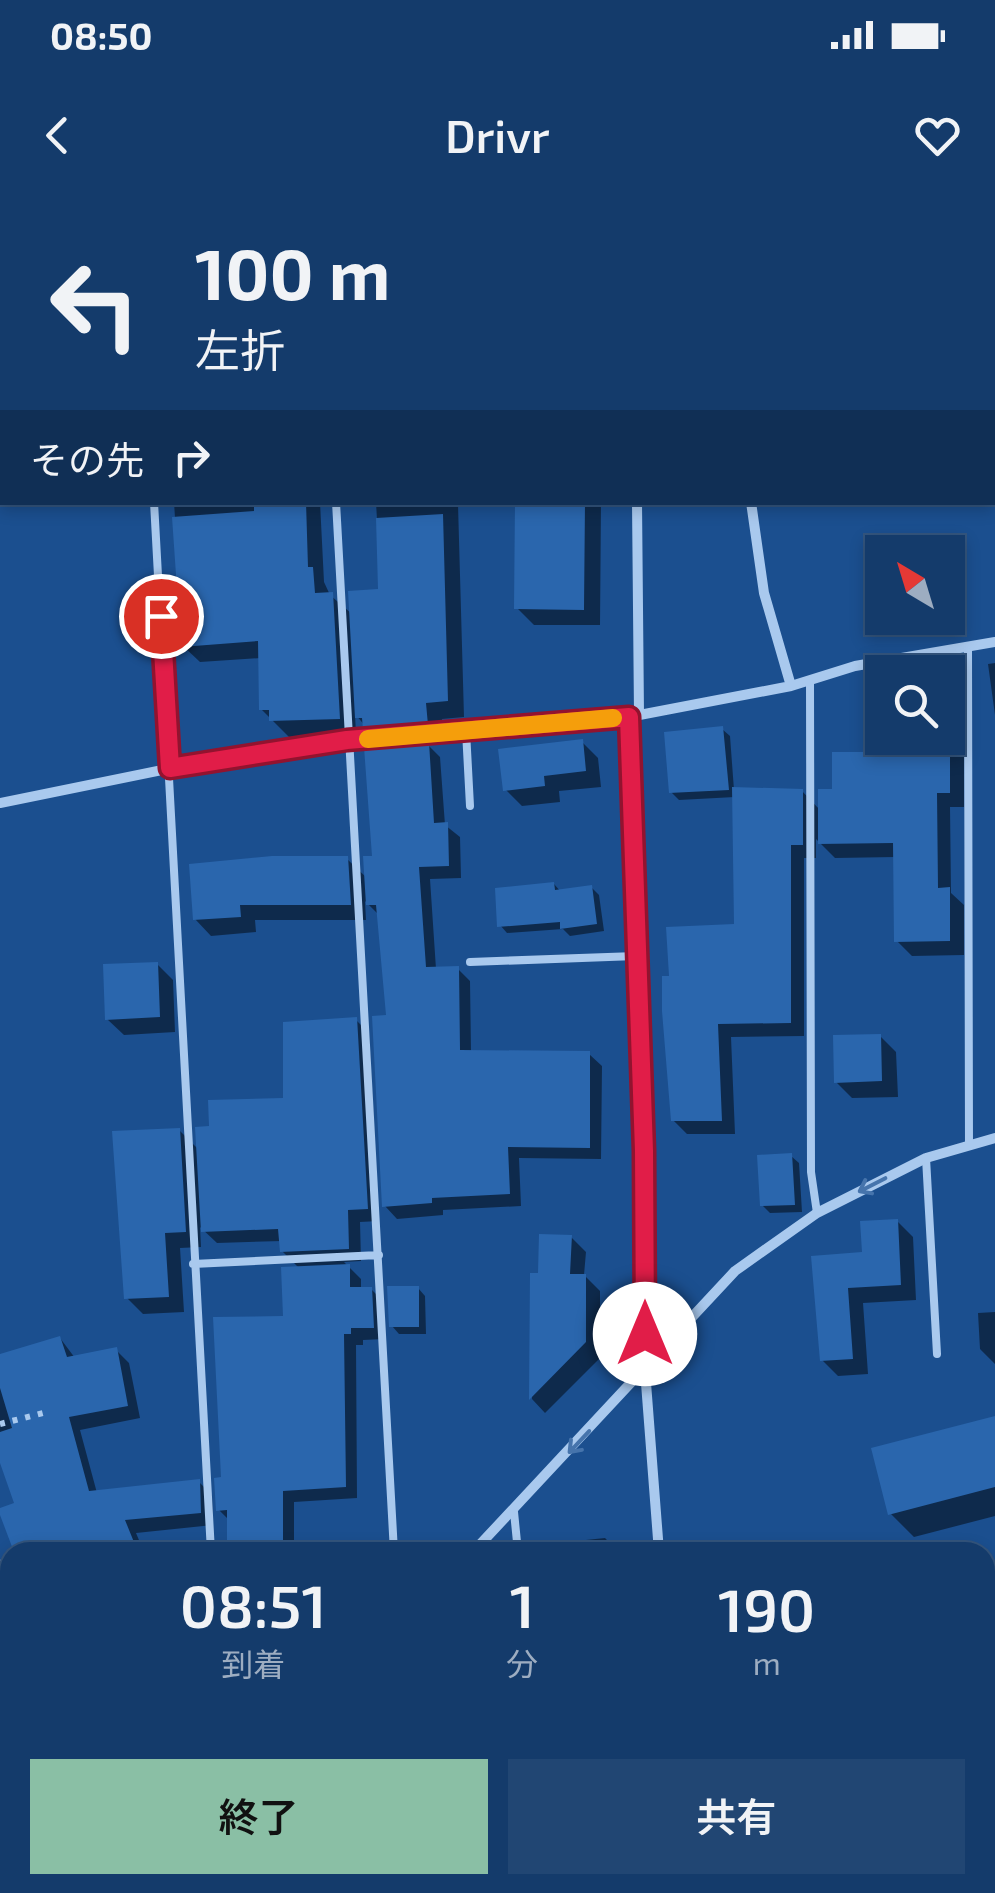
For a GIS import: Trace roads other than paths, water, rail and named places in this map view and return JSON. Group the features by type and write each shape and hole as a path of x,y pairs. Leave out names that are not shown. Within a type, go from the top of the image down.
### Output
{"street":[{"path":"637,505 636,956 644,1151 645,1370 658,1542"},
{"path":"752,505 764,593 791,686"},
{"path":"0,804 170,768 347,740 634,716 791,686 854,666 995,642"},
{"path":"484,1542 734,1271 816,1214 926,1158 995,1138"}],"lane":[{"path":"154,505 192,1264 210,1542"},
{"path":"336,505 393,1542"},
{"path":"968,647 969,1146"},
{"path":"810,681 811,1172 816,1214"},
{"path":"466,731 470,806"},
{"path":"470,962 636,956"},
{"path":"926,1158 937,1354"},
{"path":"192,1264 379,1254"},
{"path":"514,1512 517,1542"}]}
